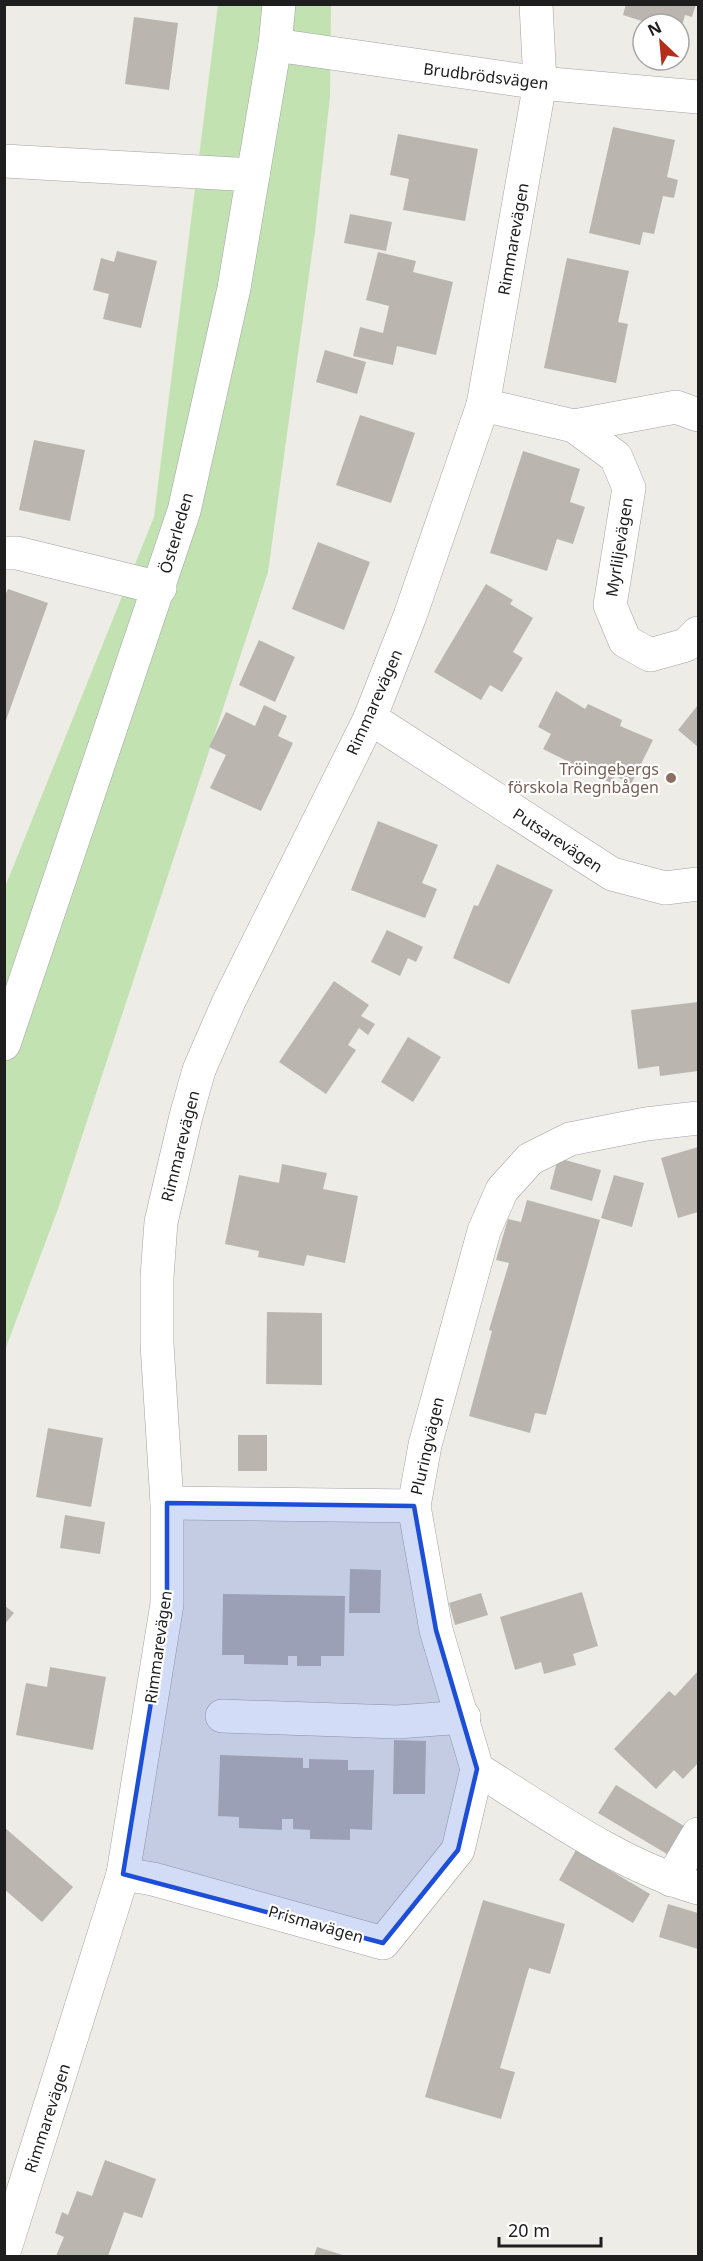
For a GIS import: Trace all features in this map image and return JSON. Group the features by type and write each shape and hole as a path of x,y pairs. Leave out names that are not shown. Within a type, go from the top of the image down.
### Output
{"street":[{"name":"Österleden","path":"4,1044 160,588 190,487 234,288 279,4"},
{"name":"Rimmarevägen","path":"4,2252 123,1874 167,1604 167,1503 158,1344 157,1276 161,1222 186,1116 200,1070 229,1001 370,718 410,616 483,405 540,83 536,4"},
{"name":"Brudbrödsvägen","path":"274,45 540,83 699,97"},
{"path":"4,161 253,175"},
{"name":"Myrliljevägen","path":"483,405 574,426 616,457 629,488 609,605 625,641 650,655 686,645 699,633"},
{"name":"Myrliljevägen","path":"574,426 676,407 699,415"},
{"path":"4,553 17,553 160,588"},
{"name":"Putsarevägen","path":"370,718 612,874 665,888 699,884"},
{"name":"Pluringvägen","path":"477,1768 436,1630 414,1506 425,1445 481,1243 502,1190 530,1159 570,1139 646,1124 699,1118"},
{"path":"167,1503 414,1506"},
{"path":"222,1716 397,1722 464,1718"},
{"path":"477,1768 611,1852 685,1884 699,1834"},
{"name":"Prismavägen","path":"123,1874 153,1879 383,1943 458,1850 477,1768"}],"highlighted area":[{"path":"167,1503 414,1506 436,1630 477,1769 458,1850 383,1943 123,1874 167,1604"}],"green space":[{"path":"218,5 331,5 330,97 315,231 268,572 58,1209 5,1350 5,887 154,517"}],"building":[{"path":"626,4 696,4 692,17 691,12 631,12 631,18 623,15"},
{"path":"134,17 178,23 169,90 125,84"},
{"path":"613,127 675,140 667,177 678,180 674,198 663,196 654,234 643,232 640,245 589,233"},
{"path":"398,134 478,149 465,221 403,210 409,179 390,175"},
{"path":"350,214 392,222 386,251 344,243"},
{"path":"117,251 157,261 141,328 103,319 109,294 93,290 101,258 114,262"},
{"path":"378,252 416,261 413,272 453,282 436,355 397,346 393,365 353,356 360,327 383,333 389,306 366,300"},
{"path":"567,258 629,271 618,322 628,324 616,383 544,368"},
{"path":"325,350 366,362 357,394 316,382"},
{"path":"360,415 415,433 391,503 336,485"},
{"path":"34,440 85,450 70,521 19,510"},
{"path":"523,451 580,469 570,502 585,507 573,544 557,539 547,571 490,553"},
{"path":"318,542 370,562 344,630 292,609"},
{"path":"486,584 513,600 510,604 533,618 513,652 523,658 502,692 490,685 481,700 434,672"},
{"path":"8,589 48,603 5,723 4,597"},
{"path":"259,640 295,657 275,702 239,685"},
{"path":"556,691 585,709 588,704 622,720 620,726 653,740 631,784 615,776 611,783 543,749 551,734 538,727"},
{"path":"264,705 287,716 278,736 293,743 261,811 210,788 226,755 209,747 226,712 255,726"},
{"path":"698,705 698,747 678,730"},
{"path":"378,821 438,845 422,883 437,889 425,918 351,890"},
{"path":"497,864 553,890 509,984 453,958 474,905 478,906"},
{"path":"387,930 423,947 416,962 408,958 400,976 371,962"},
{"path":"334,981 369,1005 361,1016 375,1024 368,1035 359,1028 348,1045 356,1050 326,1094 279,1062"},
{"path":"698,1002 698,1071 660,1076 659,1066 638,1069 631,1010"},
{"path":"408,1037 441,1057 413,1102 381,1082"},
{"path":"698,1147 698,1212 678,1218 661,1158"},
{"path":"558,1158 601,1170 592,1201 550,1189"},
{"path":"282,1164 327,1173 323,1189 358,1196 345,1263 307,1255 304,1266 258,1257 259,1251 225,1244 239,1175 279,1183"},
{"path":"614,1175 644,1183 632,1227 601,1218"},
{"path":"527,1200 600,1220 546,1415 535,1413 530,1433 469,1416 492,1331 489,1330 509,1263 496,1260 508,1219 521,1222"},
{"path":"267,1312 322,1313 322,1385 266,1384"},
{"path":"48,1428 103,1438 91,1507 36,1497"},
{"path":"238,1435 267,1435 267,1471 238,1471"},
{"path":"65,1515 105,1522 100,1554 60,1548"},
{"path":"350,1569 381,1570 380,1613 349,1613"},
{"path":"582,1592 598,1646 573,1654 576,1665 544,1674 541,1662 515,1670 500,1617"},
{"path":"481,1593 488,1615 455,1625 449,1603"},
{"path":"223,1594 345,1596 344,1656 321,1656 321,1666 297,1666 297,1656 288,1656 288,1665 244,1664 244,1655 222,1655"},
{"path":"4,1605 14,1613 4,1625"},
{"path":"50,1667 106,1677 93,1750 16,1735 26,1683 47,1687"},
{"path":"698,1671 698,1763 683,1779 674,1770 656,1789 614,1749 669,1691 675,1696"},
{"path":"394,1740 426,1741 425,1794 393,1794"},
{"path":"220,1755 303,1758 303,1768 309,1768 309,1759 348,1760 348,1770 374,1770 372,1830 350,1829 350,1840 310,1839 310,1830 293,1829 293,1819 282,1819 282,1830 239,1828 239,1817 218,1816"},
{"path":"616,1785 689,1829 672,1857 598,1813"},
{"path":"4,1827 73,1887 42,1922 4,1889"},
{"path":"576,1850 650,1894 633,1923 559,1880"},
{"path":"483,1900 565,1924 550,1974 529,1968 500,2068 515,2072 501,2119 425,2097"},
{"path":"668,1904 698,1913 698,1949 659,1937"},
{"path":"105,2160 156,2179 142,2218 124,2212 108,2256 56,2256 64,2237 55,2233 62,2212 68,2215 77,2191 92,2196"},
{"path":"317,2247 346,2256 314,2256"}],"place":[{"name":"Tröingebergs förskola Regnbågen","path":"671,778"}]}
